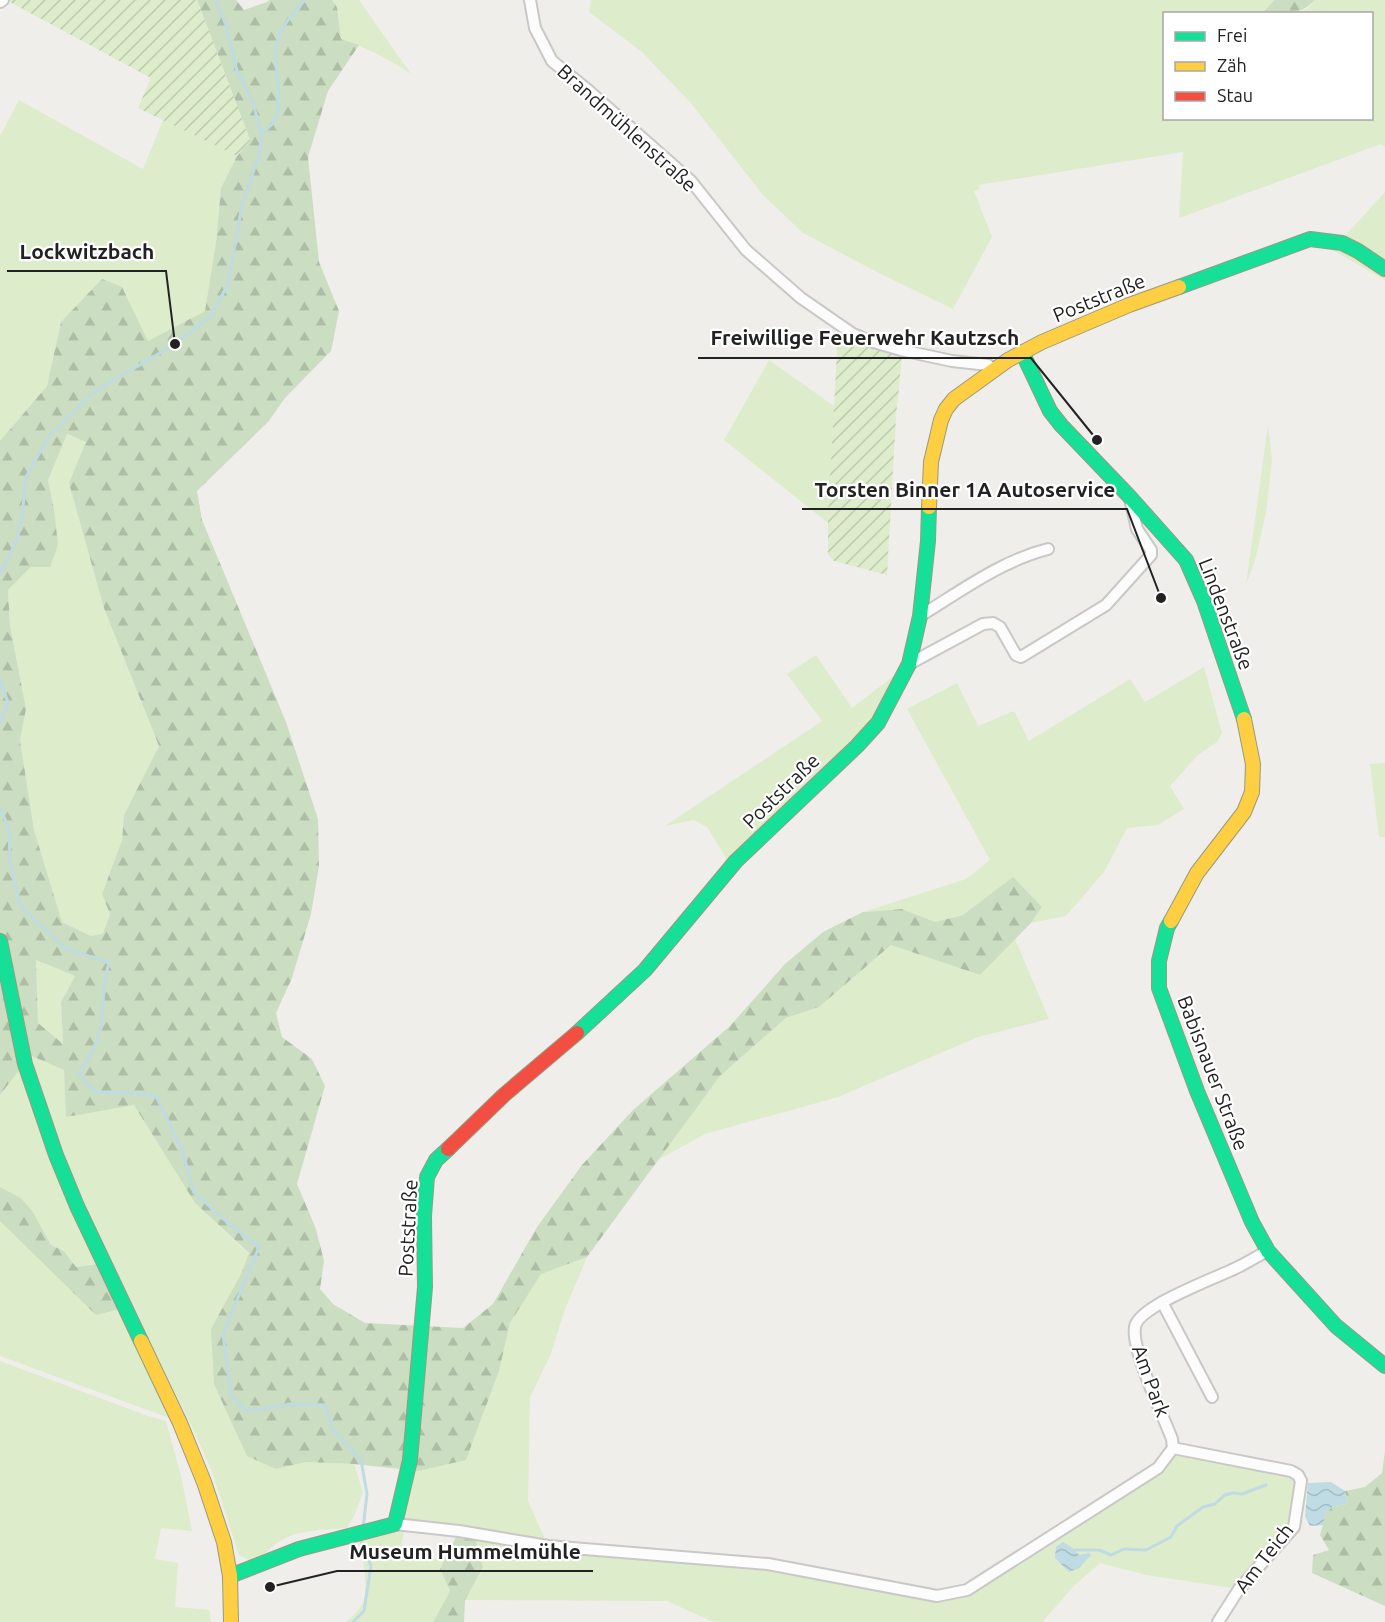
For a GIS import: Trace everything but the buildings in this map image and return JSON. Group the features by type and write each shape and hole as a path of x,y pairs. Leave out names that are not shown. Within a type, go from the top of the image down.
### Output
{"street":[{"name":"Brandmühlenstraße","path":"530,0 535,28 552,61 691,181 746,250 801,298 853,334 901,350 952,362 988,365 995,370"},
{"name":"Poststraße","path":"395,1524 410,1460 425,1287 424,1216 427,1177 436,1160 504,1095 604,1009 645,970 736,861 857,746 878,723 909,664 920,616 928,541 931,462 941,420 946,409 954,399 1022,352 1129,305 1310,239 1336,240 1385,269"},
{"name":"Lindenstraße","path":"1022,352 1050,411 1061,425 1130,496 1186,560 1194,576 1242,712 1253,764"},
{"path":"909,664 983,624 993,623 1000,627 1016,656 1028,655 1106,605 1151,555 1151,550 1137,529 1130,496"},
{"path":"920,616 1003,566 1028,554 1047,549"},
{"name":"Babisnauer Straße","path":"1253,764 1252,792 1244,812 1197,873 1167,928 1159,961 1159,988 1197,1091 1252,1222 1268,1251 1336,1326 1385,1366"},
{"path":"0,941 25,1064 56,1155 77,1206 180,1423 204,1482 224,1542 230,1576 231,1622"},
{"name":"Am Park","path":"1173,1448 1163,1414 1142,1362 1135,1336 1135,1325 1142,1315 1162,1302 1268,1251"},
{"name":"Am Park","path":"1162,1302 1212,1397"},
{"path":"230,1576 299,1549 395,1524 459,1531 548,1546 768,1564 937,1596 967,1590 1158,1468 1173,1448"},
{"name":"Am Teich","path":"1173,1448 1291,1471 1298,1475 1300,1481 1294,1527 1239,1589 1218,1622"}],"green space":[{"path":"9,0 197,0 250,140 237,156 138,108 151,78"},
{"path":"197,0 236,0 244,10 269,0 332,0 337,7 341,39 359,45 328,91 308,157 319,262 339,311 331,351 285,398 268,422 197,491 202,520 286,722 318,819 319,866 311,914 292,978 276,1013 282,1037 312,1059 325,1086 297,1184 316,1229 324,1261 320,1289 333,1304 365,1323 463,1328 493,1304 537,1227 582,1165 633,1110 730,1026 785,964 823,932 863,912 902,909 935,922 963,915 1013,877 1042,907 1031,923 980,975 891,945 819,1007 786,1018 720,1076 587,1257 541,1274 510,1323 499,1371 466,1460 418,1471 354,1464 306,1462 276,1469 247,1456 214,1384 211,1329 241,1274 249,1253 195,1203 134,1105 66,1117 64,1070 27,1054 21,1068 0,1095 0,441 47,386 61,322 102,279 122,287 148,341 205,311 216,242 221,188 237,156 250,140","holes":["67,434 86,442 69,483 104,608 159,746 124,815 122,840 102,894 110,914 103,934 91,936 62,922 34,830 20,740 26,709 10,625 8,590 31,567 50,567 58,545 48,480","36,960 75,976 61,1002 63,1044 38,1023"]},
{"path":"332,0 359,0 411,74 378,54 341,39 337,7"},
{"path":"591,0 1274,0 1264,12 1163,12 1163,120 1373,120 1373,12 1299,12 1307,9 1315,0 1385,0 1385,147 1381,144 1179,218 1183,152 978,185 980,189 974,191 992,237 953,309 803,233 763,195 690,102 642,52 589,12"},
{"path":"1274,0 1315,0 1304,9 1293,12 1264,12"},
{"path":"19,100 143,169 163,120 237,156 221,188 216,242 205,311 148,341 122,287 61,322 47,386 0,441 0,136"},
{"path":"1385,192 1385,280 1336,252 1319,246 1345,236"},
{"path":"838,333 869,347 902,356 896,417 887,575 834,561 828,555"},
{"path":"769,360 834,406 828,523 724,440"},
{"path":"1268,425 1272,459 1266,513 1255,560 1246,585"},
{"path":"66,434 86,442 104,608 159,746 124,815 122,840 102,894 110,914 104,934 91,936 62,922 34,830 20,740 26,709 10,625 8,590 31,567 54,509 48,480"},
{"path":"816,655 852,708 909,664 878,723 712,890 726,858 707,827 694,820 665,826 822,721 787,674"},
{"path":"1204,667 1222,733 1217,742 1198,755 1170,786 1184,809 1158,825 1127,828 1104,872 1066,916 1031,923 1042,907 1013,878 963,915 935,922 902,909 863,912 966,879 990,860 907,709 957,683 978,726 1014,711 1029,741 1130,679 1145,702"},
{"path":"1385,763 1385,837 1379,837 1370,764"},
{"path":"1015,939 1049,1019 978,1037 838,1097 705,1134 658,1160 720,1076 786,1018 819,1007 891,945 980,975"},
{"path":"36,960 75,976 61,1002 63,1045 38,1024"},
{"path":"27,1054 64,1070 67,1116 134,1105 195,1203 249,1254 241,1274 276,1469 306,1462 354,1464 363,1492 347,1528 289,1536 251,1561 239,1555 212,1472 73,1177"},
{"path":"21,1068 70,1209 97,1264 76,1267 64,1251 51,1245 33,1212 21,1198 0,1187 0,1095"},
{"path":"0,1187 21,1198 33,1212 51,1245 64,1251 76,1267 97,1264 120,1309 96,1315 0,1221"},
{"path":"0,1221 96,1314 120,1309 172,1419 0,1356"},
{"path":"587,1257 564,1312 550,1356 530,1397 528,1501 548,1546 768,1564 937,1596 967,1589 1158,1468 1173,1448 1298,1475 1294,1527 1239,1589 1146,1575 1100,1563 1074,1586 1042,1622 722,1622 711,1621 667,1601 465,1600 483,1567 474,1535 395,1524 407,1471 466,1460 499,1371 510,1323 541,1273"},
{"path":"0,1361 166,1421 181,1476 192,1531 161,1528 155,1559 178,1563 175,1607 209,1610 211,1622 0,1622"},
{"path":"1385,1451 1385,1606 1312,1573 1313,1555 1329,1550 1320,1535 1326,1512 1334,1506 1347,1504 1345,1491 1365,1487 1382,1473"},
{"path":"404,1531 400,1552 444,1561 440,1569 450,1591 433,1622 346,1622 360,1608 365,1593 364,1565 358,1540"},
{"path":"459,1531 474,1534 483,1567 465,1600 464,1622 433,1622 450,1591 440,1569"}],"water":[{"path":"1331,1482 1345,1491 1347,1504 1334,1506 1326,1512 1323,1525 1310,1526 1305,1516 1308,1483"},
{"path":"1063,1542 1079,1555 1089,1553 1091,1555 1079,1568 1069,1572 1055,1558 1056,1547"}],"waterway":[{"path":"0,574 17,540 26,477 49,436 91,394 175,344 211,316 228,284 242,205 260,152 261,134 253,102 237,71 226,25 216,0"},
{"path":"261,134 273,123 279,104 276,47 280,34 305,0"},
{"path":"0,679 8,703 0,723"},
{"path":"0,808 9,828 10,861 20,906 65,948 109,963 105,979 100,1032 93,1051 79,1074 89,1086 98,1091 156,1096 182,1150 194,1192 259,1247 223,1334 231,1395 244,1410 258,1410 289,1404 325,1405 333,1430 361,1460 367,1494 363,1528"},
{"path":"1075,1550 1099,1550 1111,1555 1124,1549 1146,1550 1171,1537 1177,1526 1203,1507 1215,1504 1225,1495 1242,1494 1266,1485"},
{"path":"353,1622 364,1611 371,1566 361,1541 362,1537"}],"traffic: fast":[{"path":"1179,287 1310,239 1342,243 1385,269"},
{"path":"1022,352 1050,411 1061,425 1186,560 1204,601 1244,719"},
{"path":"577,1033 645,970 736,861 857,746 878,723 909,664 920,616 928,541 929,507"},
{"path":"1171,921 1167,928 1159,961 1159,988 1197,1091 1252,1222 1268,1251 1336,1326 1385,1366"},
{"path":"0,941 25,1064 56,1155 77,1206 141,1341"},
{"path":"230,1576 299,1549 395,1524 410,1460 425,1287 424,1216 427,1177 436,1160 448,1149"}],"traffic: slow":[{"path":"929,507 931,462 941,420 954,399 1008,360 1042,342 1129,305 1179,287"},
{"path":"1171,921 1197,873 1244,812 1252,792 1253,764 1244,719"},
{"path":"141,1341 180,1423 204,1482 224,1542 230,1576 231,1622"}],"traffic: jam":[{"path":"448,1149 504,1095 577,1033"}],"place":[{"name":"Lockwitzbach","path":"175,344"},
{"name":"Freiwillige Feuerwehr Kautzsch","path":"1097,440"},
{"name":"Torsten Binner 1A Autoservice","path":"1161,598"},
{"name":"Museum Hummelmühle","path":"270,1587"}]}
